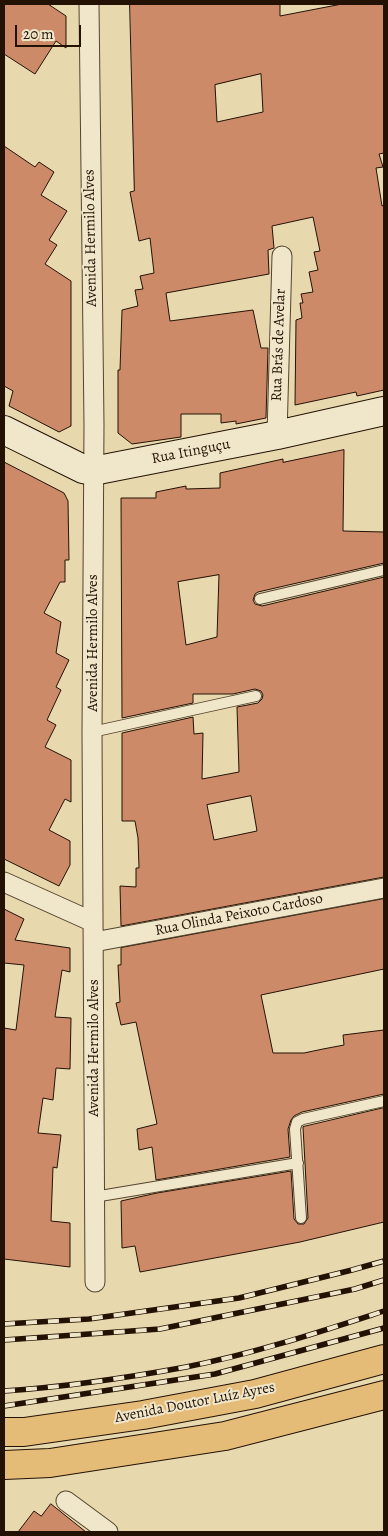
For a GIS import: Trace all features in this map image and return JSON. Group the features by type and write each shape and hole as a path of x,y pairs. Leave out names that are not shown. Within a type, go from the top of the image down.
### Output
{"highway":[{"name":"Avenida Doutor Luíz Ayres","path":"4,1432 24,1432 143,1415 255,1394 384,1359"},
{"path":"4,1465 50,1463 225,1436 384,1395"}],"main road":[{"name":"Rua Itinguçu","path":"4,430 83,469 93,470 277,435 384,411"}],"street":[{"name":"Avenida Hermilo Alves","path":"89,4 93,470 92,732 95,1282"},
{"name":"Rua Brás de Avelar","path":"277,435 282,256"},
{"path":"4,882 93,922"},
{"name":"Rua Olinda Peixoto Cardoso","path":"94,942 384,888"},
{"path":"66,1501 108,1532"}],"lane":[{"path":"260,599 384,570"},
{"path":"92,732 256,696"},
{"path":"302,1218 295,1129 297,1122 303,1119 384,1101"},
{"path":"94,1197 298,1163"}],"building":[{"path":"4,4 48,4 66,16 66,48 56,41 35,74 4,54"},
{"path":"130,4 280,4 280,16 342,4 384,4 384,153 379,154 383,167 376,168 382,206 384,205 384,390 357,396 356,392 295,405 296,320 302,318 300,303 303,303 301,294 313,292 309,272 318,270 314,252 320,251 313,217 272,226 274,248 268,250 269,274 166,293 170,321 253,310 261,348 268,348 266,418 236,424 236,421 221,423 221,414 181,414 181,437 132,444 118,433 118,370 120,370 122,310 138,306 135,290 143,289 140,276 154,273 150,238 139,241 130,192 134,191","holes":["261,74 263,112 217,122 215,85"]},
{"path":"4,146 35,167 39,162 54,172 41,195 67,211 49,240 57,245 45,264 71,281 71,426 59,432 9,406 13,391 4,386"},
{"path":"344,450 343,531 384,532 384,563 258,592 253,600 255,604 262,606 384,577 384,877 121,926 120,886 136,887 136,868 139,868 138,838 135,821 122,821 122,733 193,717 194,734 203,733 202,779 239,772 237,707 258,703 263,695 261,691 255,689 233,694 193,694 193,703 122,718 121,498 156,498 156,492 186,486 186,489 220,488 220,473 283,459 283,462","holes":["219,575 217,637 186,645 178,582","251,796 257,831 214,840 207,805"]},
{"path":"4,462 64,493 68,501 69,560 65,560 65,582 60,582 44,613 61,622 56,653 69,660 56,687 61,690 47,720 56,725 45,747 71,760 71,802 65,799 49,830 70,841 70,865 59,886 4,859"},
{"path":"384,899 384,969 261,995 273,1053 304,1053 344,1045 343,1035 384,1030 384,1094 302,1112 294,1116 288,1129 290,1157 156,1180 152,1147 139,1150 137,1129 157,1124 136,1022 121,1025 116,1003 120,1002 118,965 121,965 121,948"},
{"path":"4,909 24,919 15,940 70,948 70,972 62,970 55,1017 71,1018 70,1069 56,1068 53,1100 43,1098 38,1133 61,1135 57,1168 53,1167 51,1221 70,1223 70,1267 4,1259 4,1028 16,1030 24,965 4,963"},
{"path":"384,1108 384,1222 300,1242 140,1272 135,1246 122,1248 121,1201 157,1193 291,1171 294,1219 298,1224 304,1224 308,1218 303,1127"},
{"path":"51,1504 86,1532 18,1532 34,1511 41,1516"}],"railway":[{"path":"4,1324 89,1319 239,1298 384,1261"},
{"path":"4,1340 160,1329 355,1289 384,1280"},
{"path":"4,1391 95,1382 211,1362 286,1342 384,1311"},
{"path":"4,1406 215,1374 384,1328"}]}
